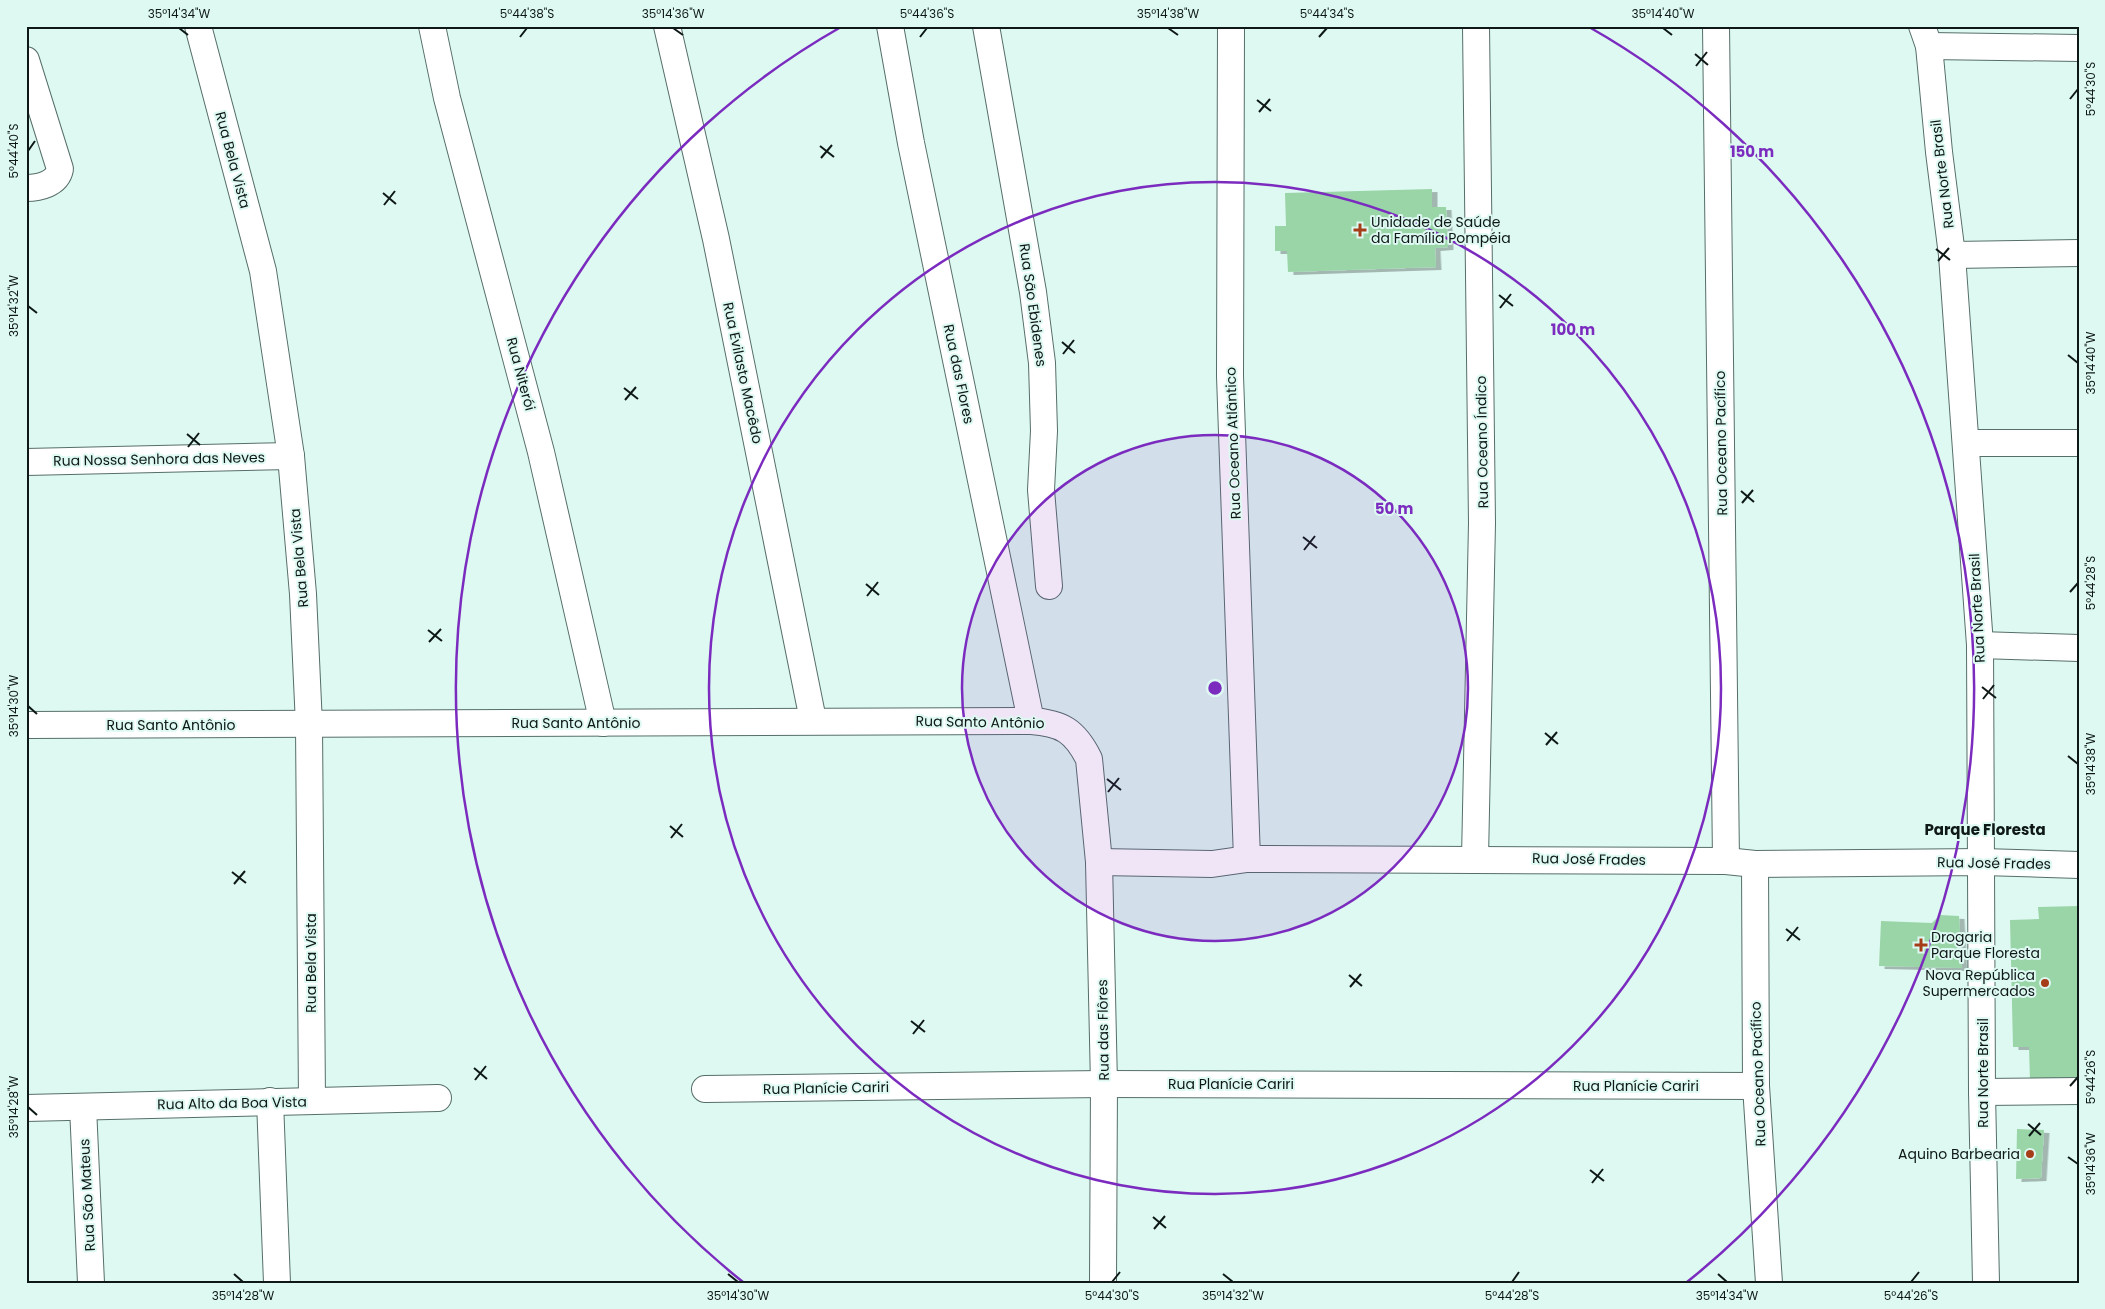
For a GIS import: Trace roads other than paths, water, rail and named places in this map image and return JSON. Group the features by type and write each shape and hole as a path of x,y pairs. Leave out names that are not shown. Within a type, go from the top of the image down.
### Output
{"street":[{"name":"Rua Bela Vista","path":"198,26 263,271 291,456 303,594 309,725 312,1101"},
{"name":"Rua Niterói","path":"432,26 447,98 541,452 603,723"},
{"name":"Rua Evilasto Macêdo","path":"667,26 720,258 813,720"},
{"name":"Rua das Flores","path":"890,26 913,152 1031,721"},
{"name":"Rua São Ebidenes","path":"986,26 1033,292 1042,363 1044,431 1041,490 1049,586"},
{"name":"Rua Oceano Atlântico","path":"1230,26 1230,376 1247,859"},
{"name":"Rua Oceano Índico","path":"1475,858 1482,523 1476,26"},
{"name":"Rua Oceano Pacífico","path":"1716,26 1726,860"},
{"path":"1926,36 2079,48"},
{"name":"Rua Norte Brasil","path":"1926,36 1938,152 1952,254 1980,645 1983,862 1982,1092 1986,1283"},
{"path":"26,60 60,169 54,179 32,188"},
{"path":"1952,254 2079,253"},
{"path":"1966,443 2079,443"},
{"name":"Rua Nossa Senhora das Neves","path":"26,462 291,456"},
{"path":"1980,645 2079,648"},
{"name":"Rua Santo Antônio","path":"26,725 309,725 813,720 1031,721 1050,722 1068,730 1082,745 1089,759 1091,778"},
{"name":"Rua das Flôres","path":"1091,778 1099,862 1104,1084 1103,1283"},
{"name":"Rua José Frades","path":"1099,862 1212,864 1247,859 1475,858 1726,860 1755,864 1983,862 2079,865"},
{"name":"Rua Oceano Pacífico","path":"1755,864 1756,1086 1769,1283"},
{"name":"Rua Planície Cariri","path":"705,1089 1104,1084 1756,1086"},
{"path":"1982,1092 2079,1091"},
{"name":"Rua Alto da Boa Vista","path":"26,1108 438,1098"},
{"path":"270,1101 277,1283"},
{"name":"Rua São Mateus","path":"83,1107 91,1283"}],"place":[{"name":"Unidade de Saúde da Família Pompéia","path":"1360,230"},
{"name":"Drogaria Parque Floresta","path":"1921,945"},
{"name":"Nova República Supermercados","path":"2045,983"},
{"name":"Aquino Barbearia","path":"2030,1154"}],"district":[{"name":"Parque Floresta","path":"1985,829"}]}
